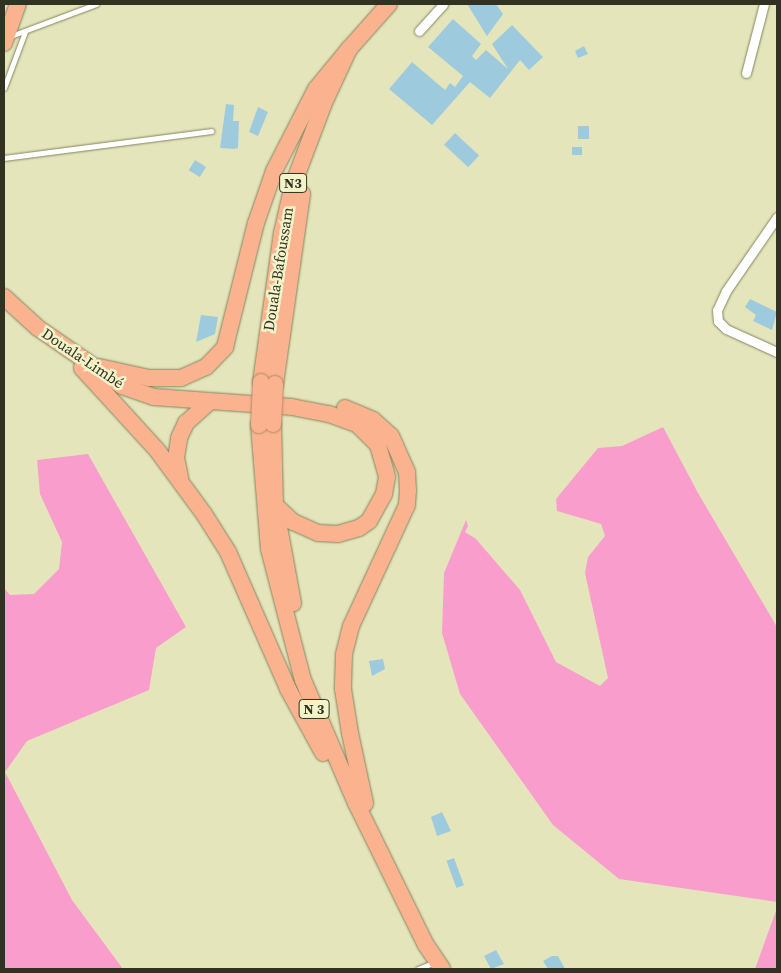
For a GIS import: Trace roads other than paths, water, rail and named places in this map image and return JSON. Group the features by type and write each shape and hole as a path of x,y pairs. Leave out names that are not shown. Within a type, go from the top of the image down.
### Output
{"highway":[{"path":"5,40 18,4"},
{"name":"Douala-Bafoussam","path":"266,425 268,383 289,198 321,110 349,49 388,5"},
{"name":"Douala-Bafoussam","path":"268,383 302,192 332,109 388,5"},
{"path":"88,364 129,374 165,378 195,373 215,359 229,339 256,223 274,171 316,89 349,49"},
{"name":"Douala-Limbé","path":"4,297 60,344 88,364 137,392 154,397 292,407"},
{"path":"60,344 157,450 228,552 288,688 316,742 360,803"},
{"path":"181,482 176,458 179,438 186,423 209,402"},
{"path":"292,407 325,404 348,409 373,420 391,436 407,472 407,505 351,626 344,654 343,689 360,803"},
{"path":"275,505 304,528 329,534 348,532 369,521 384,494 387,476 378,445 369,432 341,417 292,407"},
{"name":"N 3","path":"266,425 275,505 288,583 312,676 360,803"},
{"name":"N 3","path":"266,425 268,541 276,584 303,680 360,803 443,967"}],"street":[{"path":"419,30 443,4"},
{"path":"746,73 764,4"},
{"path":"777,217 717,310 718,321 726,329 777,352"}],"lane":[{"path":"5,40 96,4"},
{"path":"4,88 24,32"},
{"path":"4,158 211,131"},
{"path":"418,969 443,967"}]}
